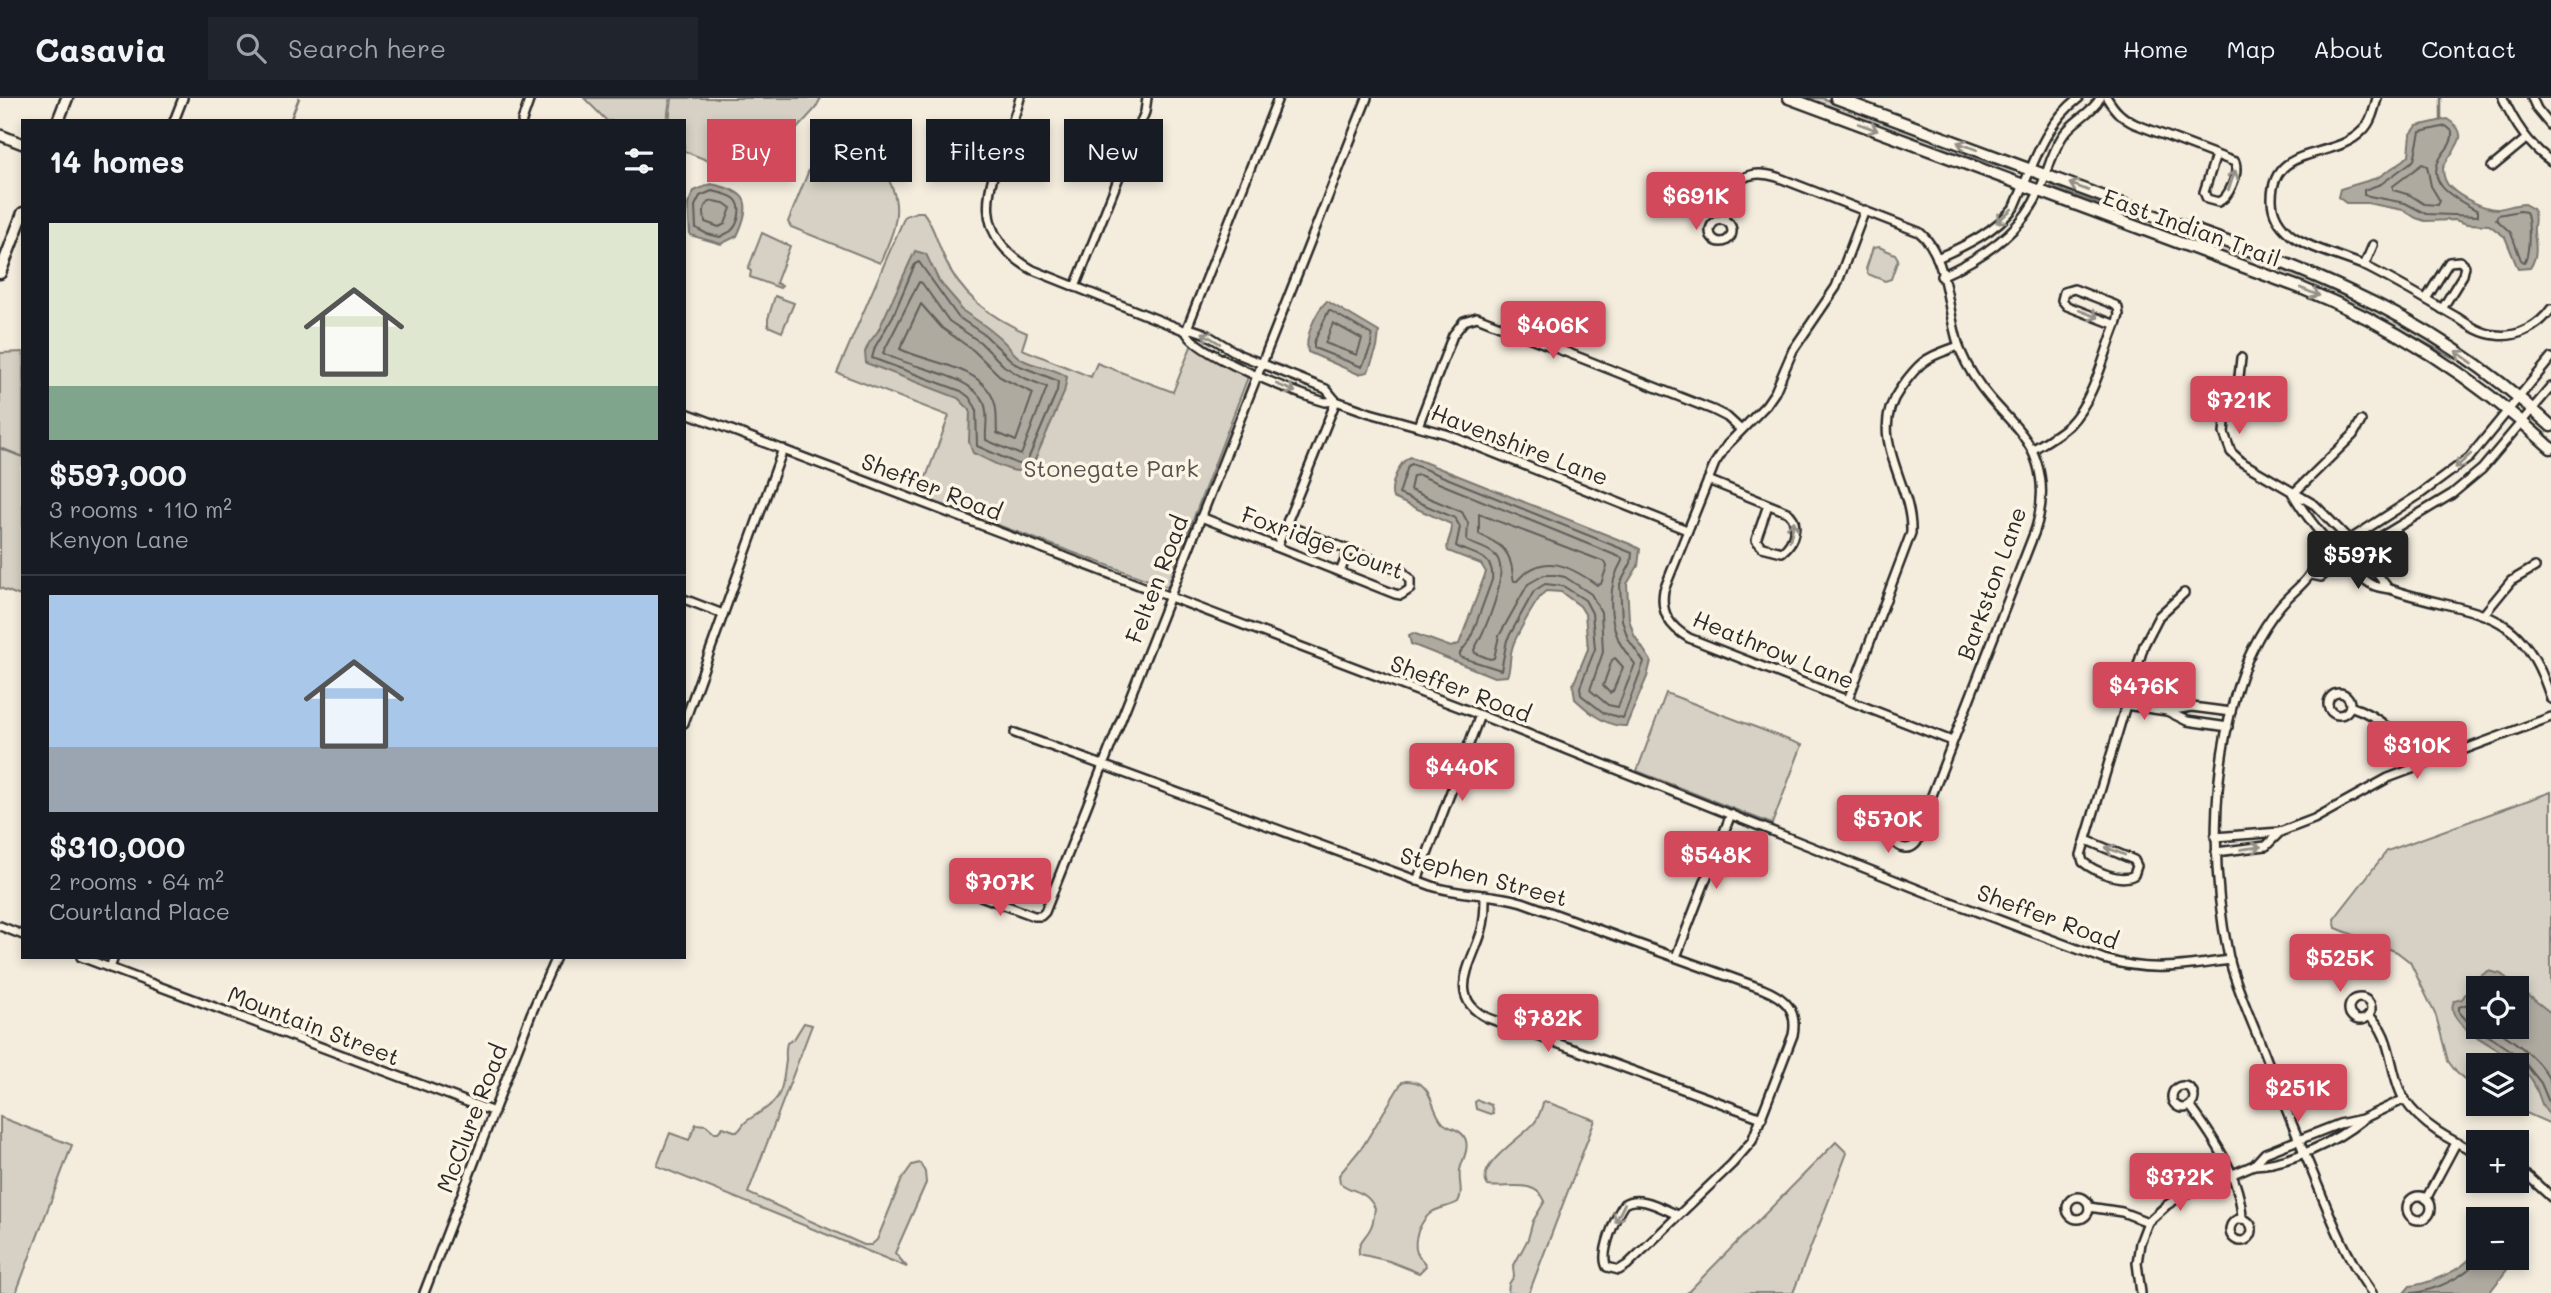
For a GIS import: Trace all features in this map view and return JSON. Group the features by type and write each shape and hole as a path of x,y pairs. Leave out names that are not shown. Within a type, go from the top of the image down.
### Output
{"main road":[{"path":"59,119 67,98"},
{"name":"East Indian Trail","path":"1789,98 2340,304 2384,326 2487,391 2551,447"},
{"name":"East Indian Trail","path":"1836,98 2256,253 2355,293 2440,341 2519,397 2551,426"},
{"path":"0,273 21,218"}],"street":[{"path":"175,119 183,98"},
{"path":"523,119 530,98"},
{"name":"Havenshire Lane","path":"1020,98 989,189 988,204 991,222 1004,246 1021,264 1186,331 1190,338 1258,376 1325,402 1336,401 1446,434 1687,530"},
{"path":"1075,287 1145,112 1147,98"},
{"path":"1186,331 1278,98"},
{"name":"Felten Road","path":"964,890 1041,916 1045,912 1367,98"},
{"path":"1937,258 1968,245 2009,213 2053,124 2079,98"},
{"path":"1941,276 1973,260 2010,233 2031,209 2058,143 2068,128 2100,98"},
{"path":"2107,98 2113,108 2127,120 2232,161 2237,167 2226,196 2218,202 2207,199 2204,192 2216,155"},
{"path":"2378,98 2366,127 2356,137 2335,148 2296,158 2282,169 2273,188 2276,218 2293,237 2364,266 2480,331 2501,336 2527,330 2551,309"},
{"path":"2503,98 2511,117 2526,139 2551,161"},
{"path":"2532,98 2551,126"},
{"path":"0,135 21,143"},
{"path":"2492,167 2526,139"},
{"name":"Barkston Lane","path":"1724,220 1726,202 1734,186 1745,176 1758,174 1777,177 1919,232 1929,241 1937,258 1959,346 1979,385 2032,450 2041,485 2039,519 1927,808 1914,825"},
{"name":"Heathrow Lane","path":"1865,210 1836,287 1793,350 1771,399 1720,454 1687,530 1662,599 1666,618 1689,638 1952,741"},
{"path":"2364,266 2373,245"},
{"path":"2426,299 2449,262 2460,261 2465,266 2463,275 2442,309"},
{"path":"2032,450 2058,434 2079,414 2087,399 2116,325 2120,311 2115,305 2074,289 2064,292 2062,300 2067,306 2116,325"},
{"path":"1418,426 1453,335 1464,321 1478,317 1713,410 1741,430"},
{"name":"Havenshire Lane","path":"1186,331 1192,329 1204,332 1231,351 1326,389 1336,401"},
{"path":"1848,701 1911,533 1909,513 1886,432 1887,413 1894,397 1915,368 1931,355 1959,346"},
{"path":"2241,358 2238,386 2225,422 2226,442 2237,459 2315,505 2360,551 2388,588"},
{"path":"2372,1293 2342,1240 2304,1152 2230,960 2221,916 2215,837 2228,727 2239,680 2255,644 2280,606 2312,575 2315,562 2419,495 2469,458 2551,358"},
{"path":"2312,575 2321,578 2344,559 2452,494 2482,469 2551,387"},
{"path":"1277,547 1336,401"},
{"name":"Sheffer Road","path":"686,413 1480,715 1935,896 2111,961 2131,966 2162,968 2230,960"},
{"path":"2293,494 2353,435 2361,421"},
{"path":"686,717 783,449"},
{"path":"1708,480 1787,512 1794,518 1794,532 1782,552 1762,547 1756,540 1768,505"},
{"path":"2293,494 2305,514 2344,559 2370,583 2410,597 2484,614 2506,627 2528,648 2545,680 2551,699"},
{"name":"Foxridge Court","path":"1201,517 1395,594 1406,593 1410,589 1407,574 1286,525"},
{"path":"1340,572 1349,550"},
{"path":"2484,614 2511,581 2535,567"},
{"path":"2086,840 2134,860 2137,866 2134,876 2124,879 2087,865 2081,855 2137,662 2159,616 2184,593"},
{"path":"686,600 723,614"},
{"path":"2125,705 2167,711 2187,721 2228,727"},
{"path":"2350,706 2368,713 2396,735 2415,766"},
{"path":"2167,711 2186,707 2231,712"},
{"path":"1418,881 1480,715"},
{"path":"2215,837 2280,832 2314,819 2370,787 2415,766 2551,717"},
{"name":"Stephen Street","path":"1014,733 1418,881 1458,894 1485,895 1522,902 1773,993 1787,1003 1794,1019 1793,1035 1762,1118 1747,1148 1627,1265 1619,1270 1607,1267 1604,1262 1605,1250 1624,1203 1629,1200 1641,1201 1678,1215"},
{"path":"1676,957 1731,814"},
{"path":"2216,852 2266,846 2280,832"},
{"path":"1485,895 1481,932 1464,981 1465,997 1475,1010 1488,1018 1762,1118"},
{"path":"0,926 21,934"},
{"name":"Mountain Street","path":"86,959 494,1112"},
{"path":"110,968 113,959"},
{"name":"McClure Road","path":"424,1293 555,959"},
{"path":"2368,1016 2383,1031 2397,1082 2405,1099 2429,1126 2466,1148"},
{"path":"2141,1293 2137,1272 2138,1252 2148,1222 2162,1209 2181,1196 2254,1165 2266,1153 2339,1124 2362,1119 2405,1099"},
{"path":"2190,1106 2209,1133 2232,1175 2242,1205 2242,1219"},
{"path":"2254,1165 2271,1165 2343,1136 2362,1119"},
{"path":"2426,1199 2456,1143"},
{"path":"2529,1177 2551,1196"},
{"path":"2089,1207 2122,1212 2148,1222"}],"green space":[{"path":"584,98 670,98 667,119 605,119"},
{"path":"672,98 821,98 796,130 796,119 707,119 707,160 686,152 686,119 669,119"},
{"path":"1803,98 1822,98 2015,169 2014,171 1899,134"},
{"path":"810,168 810,182 889,182 894,194 896,210 893,232 880,263 791,227 788,222"},
{"path":"2051,187 2228,247 2332,288 2378,310 2464,363 2505,392 2461,362 2324,291 2050,190"},
{"name":"Stonegate Park","path":"923,212 951,271 968,294 1001,320 1027,333 1022,349 1091,377 1097,363 1173,392 1192,344 1221,364 1248,377 1167,587 919,496 949,416 837,373 905,216"},
{"path":"762,233 790,246 776,283 782,286 780,288 750,277 751,271 748,269"},
{"path":"1879,247 1895,254 1898,259 1891,279 1885,281 1868,274 1866,269 1873,248"},
{"path":"775,296 794,303 782,332 768,326"},
{"path":"21,352 21,596 0,588 0,353"},
{"path":"1666,693 1802,745 1772,824 1637,771"},
{"path":"2551,792 2551,1124 2529,1114 2529,1053 2466,1053 2466,1080 2448,1061 2436,1016 2410,962 2397,952 2336,928 2334,919 2387,851"},
{"path":"804,1023 812,1025 748,1193 864,1245 871,1245 877,1240 902,1179 912,1165 920,1163 925,1172 926,1183 895,1253 907,1267 657,1166 670,1133 689,1140 696,1124 706,1125 714,1132 723,1127 737,1132 746,1121 773,1103 782,1083 787,1043 794,1039"},
{"path":"1402,1082 1422,1085 1443,1123 1463,1135 1467,1146 1460,1170 1461,1194 1458,1202 1432,1212 1418,1230 1416,1248 1426,1266 1419,1273 1389,1261 1359,1254 1361,1242 1372,1225 1375,1208 1363,1195 1340,1183 1339,1175 1363,1146"},
{"path":"1478,1100 1491,1105 1493,1113 1476,1109 1475,1102"},
{"path":"1544,1101 1595,1120 1529,1293 1508,1293 1514,1276 1513,1267 1545,1201 1535,1189 1488,1186 1485,1178 1502,1152 1535,1122"},
{"path":"0,1117 72,1145 16,1293 0,1293"},
{"path":"1836,1142 1847,1153 1793,1293 1687,1293"}],"water":[{"path":"2447,119 2455,125 2460,137 2443,168 2451,188 2485,207 2499,209 2524,204 2533,209 2536,251 2530,268 2518,269 2505,237 2489,225 2467,224 2455,220 2425,221 2403,210 2367,203 2346,203 2338,197 2340,189 2377,178 2404,160 2409,155 2411,134 2417,126"},
{"path":"711,184 733,190 740,195 746,206 737,236 721,244 690,235 688,204 694,191"},
{"path":"915,251 926,254 939,281 959,304 960,309 995,333 1022,359 1067,377 1064,393 1031,469 1009,469 973,453 969,442 970,410 958,398 866,363 865,352 878,331"},
{"path":"1327,301 1379,332 1377,348 1368,372 1358,374 1308,352 1312,325"},
{"path":"1411,457 1640,549 1638,566 1627,584 1629,619 1634,635 1651,661 1626,726 1605,721 1575,699 1573,685 1588,649 1585,614 1580,606 1561,592 1546,591 1532,609 1511,652 1507,676 1494,677 1411,644 1409,635 1413,633 1451,647 1459,644 1486,572 1481,564 1448,551 1451,524 1393,498 1392,487 1396,474"},
{"path":"2488,971 2504,976 2481,976"},
{"path":"2466,993 2466,1028 2455,1017 2452,1009 2454,1001 2462,999"},
{"path":"2529,996 2551,1013 2551,1116 2543,1107 2529,1078 2529,1053 2503,1053 2481,1039 2529,1039"},
{"path":"2466,1263 2466,1270 2507,1270 2489,1293 2404,1293 2410,1286 2434,1280"}],"waterway":[{"path":"291,119 299,98"},
{"path":"2441,98 2441,120"},
{"path":"0,448 21,456"}]}
